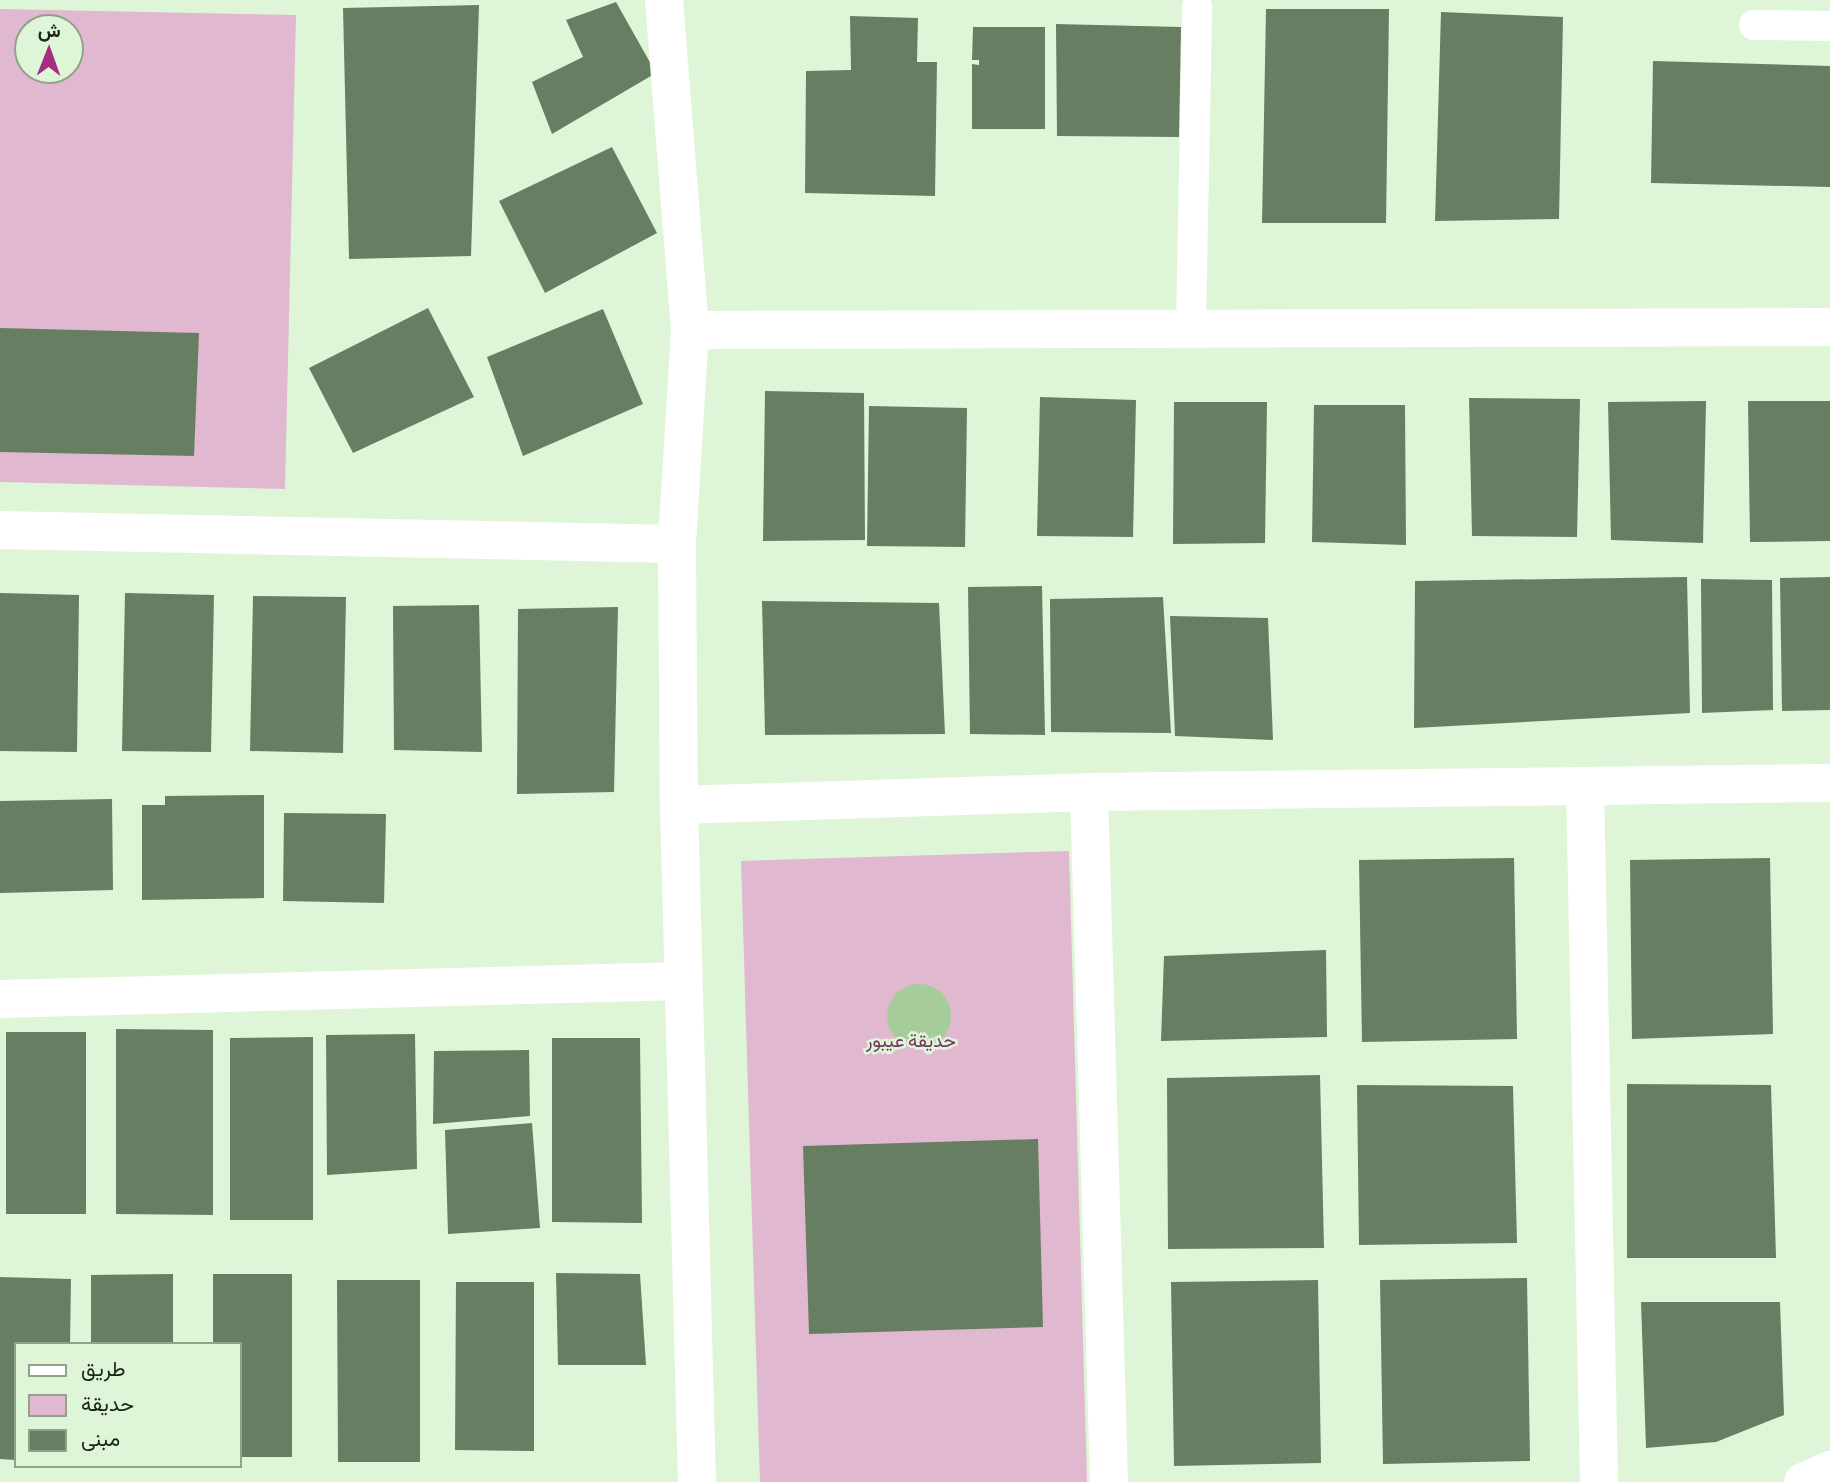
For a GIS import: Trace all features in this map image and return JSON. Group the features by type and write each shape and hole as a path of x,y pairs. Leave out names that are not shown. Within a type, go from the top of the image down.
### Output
{"street":[{"path":"664,0 690,330 677,544 679,805 697,1482"},
{"path":"690,330 1830,327"},
{"path":"0,530 677,544"},
{"path":"679,805 1089,792 1830,783"},
{"path":"1585,786 1599,1482"},
{"path":"1089,792 1109,1482"},
{"path":"0,999 683,981"},
{"path":"1802,1482 1830,1470"}],"lane":[{"path":"1191,327 1197,6"},
{"path":"1754,25 1830,26"}],"green space":[{"path":"0,9 296,15 285,489 0,482"},
{"name":"حديقة عيبور","path":"1069,851 1087,1482 760,1482 741,861"}],"shaded area":[{"path":"913,984 925,984 942,993 949,1004 949,1028 942,1039 925,1048 913,1048 901,1043 892,1034 887,1022 887,1010 892,998 901,989"}],"building":[{"path":"616,2 656,73 552,134 532,82 583,57 566,20"},
{"path":"479,5 471,256 349,259 343,8"},
{"path":"1266,9 1389,9 1386,223 1262,223"},
{"path":"1441,12 1563,17 1559,219 1435,221"},
{"path":"850,16 918,18 917,62 937,62 935,196 805,193 806,71 851,70"},
{"path":"1056,24 1181,27 1179,137 1057,136"},
{"path":"973,27 1045,27 1045,129 972,129 972,64 979,65 979,60 972,60"},
{"path":"1653,61 1830,66 1830,187 1651,183"},
{"path":"612,147 657,233 545,293 499,201"},
{"path":"428,308 474,397 353,453 309,368"},
{"path":"603,309 643,404 523,456 487,357"},
{"path":"0,328 199,333 194,456 0,452"},
{"path":"765,391 864,393 865,540 763,541"},
{"path":"1040,397 1136,400 1133,537 1037,536"},
{"path":"1469,398 1580,399 1577,537 1472,536"},
{"path":"1706,401 1703,543 1611,540 1608,402"},
{"path":"1748,401 1830,401 1830,541 1750,542"},
{"path":"1174,402 1267,402 1265,543 1173,544"},
{"path":"1314,405 1405,405 1406,545 1312,542"},
{"path":"869,406 967,408 965,547 867,546"},
{"path":"1687,577 1690,713 1414,728 1415,581"},
{"path":"1830,577 1830,710 1782,711 1780,578"},
{"path":"1701,579 1772,580 1773,710 1702,713"},
{"path":"1042,586 1045,735 970,734 968,587"},
{"path":"0,593 79,595 77,752 0,751"},
{"path":"125,593 214,595 211,752 122,751"},
{"path":"253,596 346,597 343,753 250,751"},
{"path":"1163,597 1171,733 1051,732 1050,599"},
{"path":"762,601 939,603 945,734 765,735"},
{"path":"479,605 482,752 394,750 393,606"},
{"path":"618,607 614,792 517,794 518,609"},
{"path":"1170,616 1268,618 1273,740 1175,736"},
{"path":"264,795 264,898 142,900 142,805 165,805 165,796"},
{"path":"112,799 113,890 0,893 0,801"},
{"path":"284,813 386,814 384,903 283,901"},
{"path":"1514,858 1517,1039 1362,1042 1359,860"},
{"path":"1770,858 1773,1034 1632,1039 1630,860"},
{"path":"1326,950 1327,1037 1161,1041 1164,956"},
{"path":"116,1029 213,1030 213,1215 116,1214"},
{"path":"6,1032 86,1032 86,1214 6,1214"},
{"path":"415,1034 417,1169 327,1175 326,1035"},
{"path":"313,1037 313,1220 230,1220 230,1038"},
{"path":"552,1038 640,1038 642,1223 552,1222"},
{"path":"529,1050 530,1116 433,1124 434,1051"},
{"path":"1320,1075 1324,1248 1168,1249 1167,1078"},
{"path":"1627,1084 1771,1085 1776,1258 1627,1258"},
{"path":"1357,1085 1513,1086 1517,1243 1359,1245"},
{"path":"532,1123 540,1228 448,1234 445,1130"},
{"path":"1038,1139 1043,1327 809,1334 803,1146"},
{"path":"556,1273 640,1274 646,1365 558,1365"},
{"path":"173,1274 173,1342 91,1342 91,1275"},
{"path":"213,1274 292,1274 292,1457 242,1457 242,1342 213,1342"},
{"path":"0,1277 71,1279 70,1342 14,1342 14,1460 0,1459"},
{"path":"1527,1278 1530,1461 1383,1464 1380,1280"},
{"path":"337,1280 420,1280 420,1462 338,1462"},
{"path":"1318,1280 1321,1463 1174,1466 1171,1282"},
{"path":"456,1282 534,1282 534,1451 455,1450"},
{"path":"1641,1302 1780,1302 1784,1415 1716,1442 1646,1448"}]}
